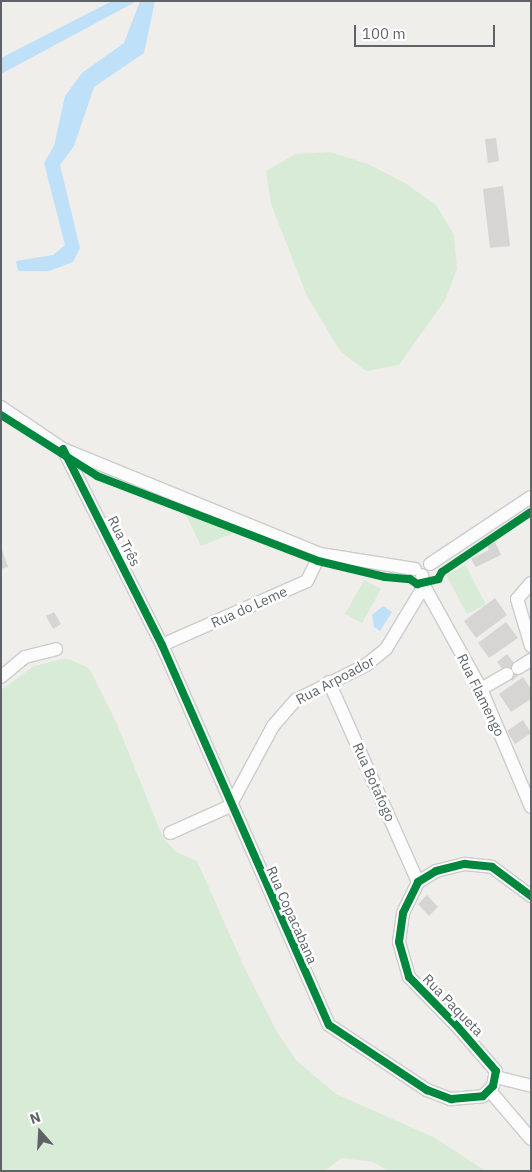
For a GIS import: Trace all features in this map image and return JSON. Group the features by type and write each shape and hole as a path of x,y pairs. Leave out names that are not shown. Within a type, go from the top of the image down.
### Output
{"street":[{"path":"1,407 64,449 320,554 420,577"},
{"name":"Rua Três","path":"64,449 162,645"},
{"name":"Rua Arpoador","path":"230,806 282,712 296,700 366,665 382,653 395,638 420,577 429,572 430,564 531,497"},
{"name":"Rua do Leme","path":"162,645 307,581 320,554"},
{"name":"Rua Flamengo","path":"420,577 481,689 531,807"},
{"path":"531,583 517,599 518,610 531,646"},
{"name":"Rua Copacabana","path":"162,645 230,806 329,1025 440,1096 465,1100 484,1096 490,1091"},
{"path":"1,677 25,657 56,649"},
{"path":"481,689 531,660"},
{"name":"Rua Botafogo","path":"329,682 418,882"},
{"path":"170,833 230,806"},
{"path":"418,882 450,866 484,864 505,875 531,896"},
{"name":"Rua Paqueta","path":"418,882 400,926 403,967 416,986 456,1024 494,1067 496,1077"},
{"path":"531,1086 496,1077 490,1091 531,1140"}],"green space":[{"path":"330,152 368,164 405,183 436,205 454,235 457,269 445,300 399,365 366,371 340,351 307,296 271,204 266,171 296,154"},
{"path":"184,511 241,530 201,546"},
{"path":"465,565 486,604 467,614 446,575"},
{"path":"364,580 381,589 362,623 345,614"},
{"path":"66,658 89,668 117,724 163,838 176,852 197,861 245,969 277,1032 296,1060 336,1094 435,1138 486,1171 389,1171 373,1162 342,1158 324,1171 1,1171 1,690 34,666"}],"water":[{"path":"112,1 137,1 1,74 1,58"},
{"path":"140,1 155,1 144,53 94,87 74,146 60,165 80,248 73,262 49,271 18,271 16,261 53,255 65,245 44,163 54,146 65,96 82,73 124,43"},
{"path":"383,606 392,612 380,631 374,627 372,615"}],"building":[{"path":"496,138 499,161 488,163 485,139"},
{"path":"503,186 510,246 490,248 483,189"},
{"path":"495,542 501,555 476,567 471,559 489,550 487,546"},
{"path":"1,547 8,567 1,569"},
{"path":"495,598 507,615 476,638 464,621"},
{"path":"54,612 61,624 53,629 46,616"},
{"path":"506,622 518,638 489,658 478,643"},
{"path":"507,654 522,673 512,681 497,662"},
{"path":"523,677 531,689 531,699 511,712 499,694"},
{"path":"523,720 531,733 515,744 507,731"},
{"path":"427,895 438,907 429,916 418,904"}],"cycle path":[{"path":"1,415 97,476 318,561 385,577 410,579 417,584 438,579 442,572 531,512"},
{"path":"63,449 162,645 329,1025 427,1090 451,1099 483,1096 493,1086 496,1071 456,1025 409,977 399,942 403,913 418,882 436,871 465,864 492,867 531,896"}]}
